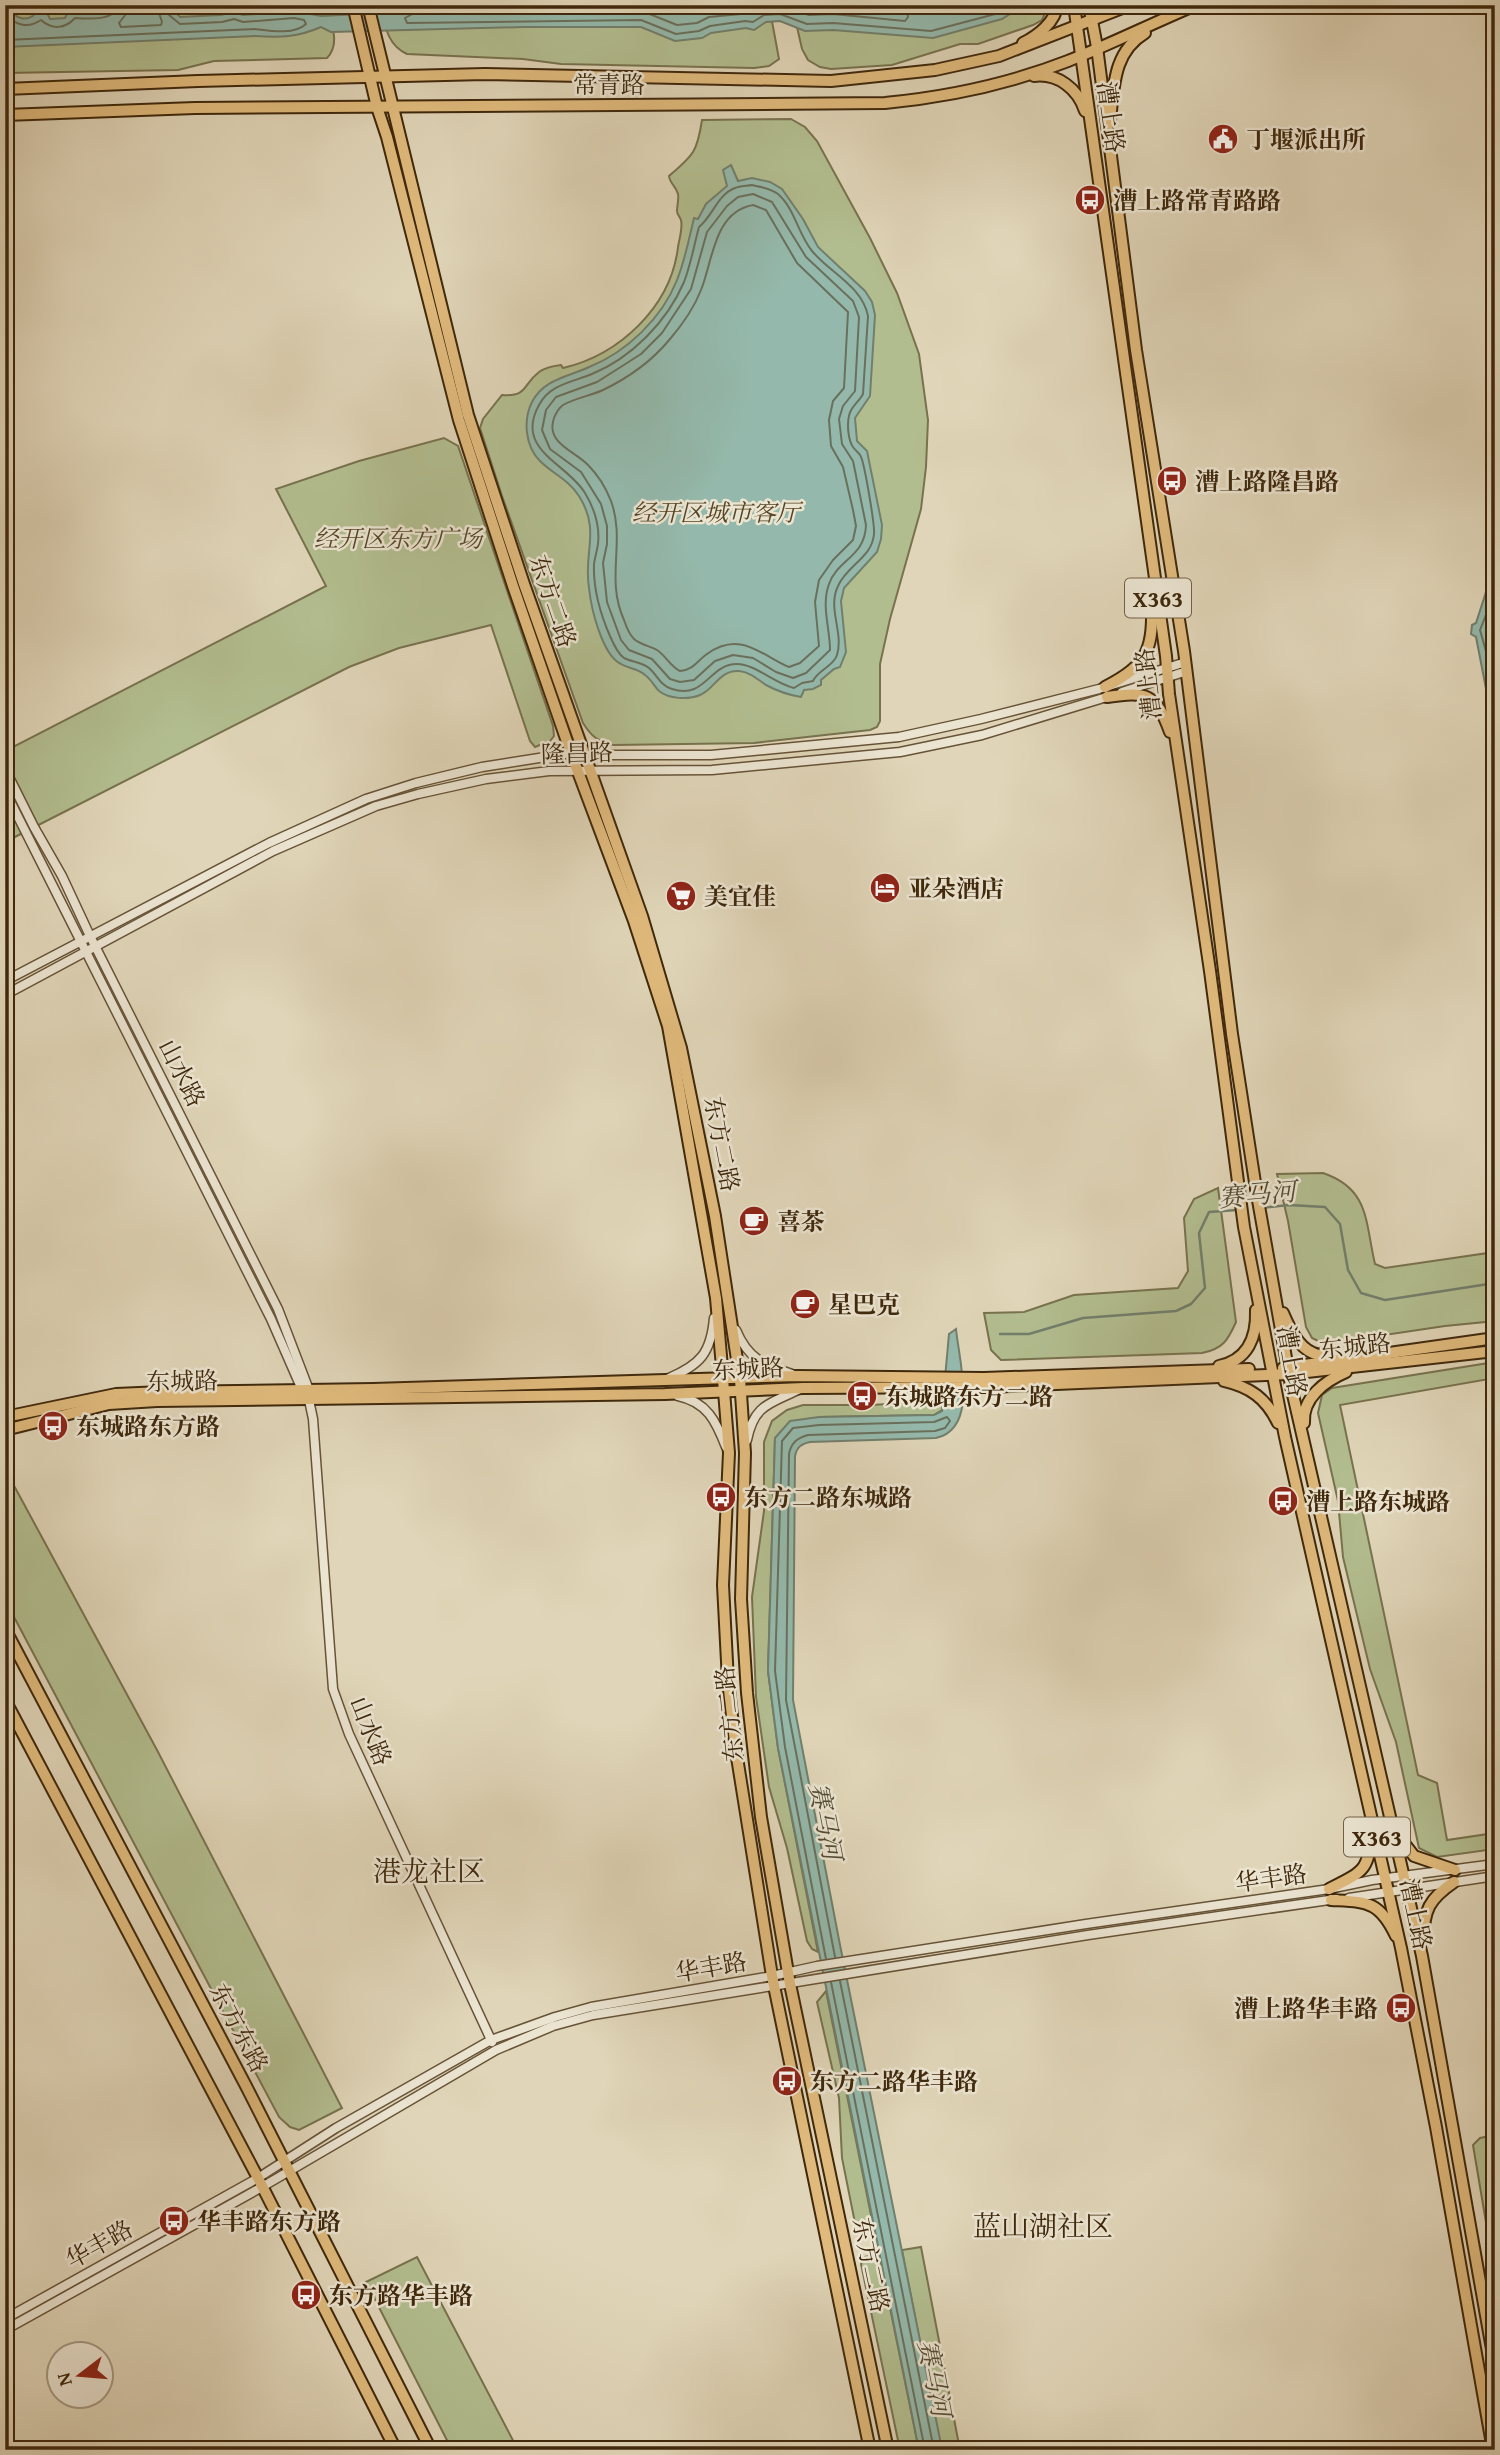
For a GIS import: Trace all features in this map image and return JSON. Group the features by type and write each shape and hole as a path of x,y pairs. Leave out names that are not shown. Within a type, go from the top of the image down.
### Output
{"main road":[{"name":"东方二路","path":"369,5 468,415 583,755 584,772 668,1026 716,1298 729,1453 723,1586 728,1681 744,1805 773,1981 870,2450"},
{"path":"999,56 1045,27 1056,13 1057,5"},
{"name":"漕上路","path":"1074,5 1244,1227 1285,1437 1390,1892 1436,2127 1493,2450"},
{"name":"X363","path":"1088,5 1091,21"},
{"name":"常青路","path":"5,89 485,74 831,81 935,70 999,56 1129,5"},
{"name":"常青路","path":"5,115 195,108 886,103 935,98 1011,80 1081,55 1196,5"},
{"name":"东方二路","path":"354,6 377,107 459,420 571,753 584,772 642,916 681,1048 715,1216 740,1379 744,1453 741,1599 747,1693 761,1817 790,1984 888,2450"},
{"path":"1109,137 1115,71 1122,54 1133,40 1179,12"},
{"name":"漕上路","path":"1091,21 1097,47 1136,350 1186,666 1232,1034 1262,1226 1288,1371 1422,1956 1495,2366"},
{"path":"1011,80 1039,75 1055,77 1071,87 1083,105 1092,131"},
{"path":"1106,692 1139,666 1149,649 1153,621 1151,547"},
{"path":"1106,692 1148,697 1162,711 1181,774"},
{"path":"1200,1370 1227,1364 1240,1357 1250,1344 1256,1328 1254,1269"},
{"path":"1277,1298 1290,1329 1300,1343 1313,1353 1352,1364"},
{"name":"东城路","path":"1352,1364 1495,1338"},
{"name":"东城路","path":"5,1430 110,1404 306,1393 798,1377 938,1382 1212,1378 1495,1351"},
{"path":"1308,1461 1303,1413 1315,1393 1352,1364"},
{"name":"东城路","path":"967,1382 1200,1370 1273,1372"},
{"path":"1212,1378 1252,1390 1273,1412 1285,1437"},
{"name":"东城路","path":"5,1417 116,1394 665,1394 938,1382"},
{"name":"东方东路","path":"5,1629 286,2165 431,2450"},
{"path":"5,1700 260,2183 396,2450"},
{"path":"1330,1894 1366,1865 1371,1851 1367,1799"},
{"path":"1393,1827 1414,1856 1454,1870"},
{"path":"1422,1956 1424,1920 1431,1902 1454,1882"},
{"path":"1330,1894 1365,1902 1379,1911 1391,1926 1401,1948"}],"street":[{"name":"隆昌路","path":"5,995 273,851 376,806 486,779 549,771 712,770 900,752 982,735 1186,666"},
{"name":"隆昌路","path":"5,981 269,843 366,799 416,783 482,767 571,753 711,755 899,737 1106,692"},
{"name":"山水路","path":"5,769 62,876 278,1309 313,1419 333,1689 349,1734 496,2050"},
{"name":"山水路","path":"5,791 306,1393"},
{"path":"660,1381 692,1368 705,1352 713,1335 716,1298"},
{"path":"729,1313 740,1339 753,1357 798,1377"},
{"path":"744,1453 751,1419 763,1408 803,1388"},
{"path":"665,1394 692,1399 706,1409 717,1423 729,1453"},
{"name":"华丰路","path":"5,2330 260,2183 491,2040 555,2017 591,2007 773,1981 790,1984 854,1974 1330,1894 1387,1878 1495,1864"},
{"name":"华丰路","path":"286,2165 496,2050 553,2026 593,2015 773,1981 789,1971 817,1966 1330,1894 1390,1892 1495,1875"},
{"name":"华丰路","path":"5,2319 260,2183"}],"green space":[{"path":"5,5 326,5 334,40 327,58 214,61 178,70 5,73"},
{"path":"380,5 769,5 779,59 769,66 754,68 561,64 523,59 407,54 391,40"},
{"path":"792,5 1049,5 1042,20 1033,25 978,44 960,44 892,65 831,69 820,67 808,60 802,49"},
{"name":"经开区城市客厅","path":"791,119 805,127 817,141 870,238 897,293 919,354 928,420 926,467 921,509 880,664 880,721 877,727 870,730 754,743 608,744 596,738 583,723 480,428 483,419 502,395 521,392 544,369 561,365 563,368 604,352 639,325 653,308 673,269 681,230 677,211 678,194 669,176 693,152 702,120"},
{"name":"经开区东方广场","path":"444,438 458,446 553,726 554,736 550,741 535,747 530,741 491,625 399,648 349,667 5,842 5,751 326,586 276,489 359,461"},
{"path":"1323,1173 1350,1188 1357,1198 1367,1221 1375,1264 1385,1268 1495,1252 1495,1321 1324,1344 1312,1338 1306,1327 1277,1174"},
{"path":"1218,1188 1236,1322 1220,1346 1202,1353 1001,1360 991,1350 984,1313 1024,1312 1074,1295 1178,1288 1188,1271 1184,1218 1194,1199"},
{"path":"1495,1362 1495,1378 1340,1405 1418,1775 1437,1783 1447,1840 1495,1833 1495,1849 1437,1857 1419,1848 1396,1742 1370,1669 1343,1557 1338,1501 1318,1413 1322,1395 1332,1388"},
{"path":"944,1400 942,1410 934,1415 819,1417 775,1438 768,1671 778,1748 818,1952 812,1949 807,1941 787,1848 769,1787 756,1697 752,1597 764,1511 764,1442 772,1421 787,1410 803,1405 872,1405"},
{"path":"5,1469 157,1750 342,2108 299,2130 290,2127 279,2117 5,1600"},
{"path":"826,1991 874,2230 863,2233 856,2228 842,2158 839,2098 817,2002"},
{"path":"1495,2135 1495,2276 1473,2145 1480,2138"},
{"path":"921,2247 960,2450 941,2450 902,2250"},
{"path":"879,2254 919,2450 900,2450 861,2264 865,2257"},
{"path":"417,2257 518,2450 452,2450 366,2282"}],"water":[{"path":"11,5 17,5 14,14 24,18 35,14 34,5 49,5 46,11 50,19 65,18 68,12 64,5 86,12 129,5 176,5 174,11 180,17 234,12 243,15 294,11 321,16 400,12 412,5 898,5 925,9 943,5 1024,5 1002,19 933,38 833,30 805,31 780,21 766,22 754,30 746,28 675,41 641,27 331,32 321,27 281,37 5,47 5,12"},
{"name":"经开区城市客厅","path":"731,165 738,181 752,178 770,182 782,189 818,247 865,291 872,302 875,315 870,396 855,418 857,441 867,451 882,525 881,539 877,552 844,588 841,601 846,652 840,667 821,680 821,685 804,690 801,697 774,689 750,674 732,671 700,695 690,698 673,697 659,691 642,673 614,659 603,641 590,597 590,531 586,509 570,485 535,455 527,433 529,409 543,388 603,361 630,343 653,320 677,280 694,218 698,219 706,204 727,186 723,170"},
{"path":"1495,580 1492,633 1495,659 1495,735 1476,637 1471,634 1486,592"},
{"path":"956,1329 962,1375 962,1408 958,1421 949,1432 936,1438 810,1442 800,1446 795,1456 793,1700 941,2444 941,2450 919,2450 778,1748 768,1671 775,1438 790,1421 819,1417 934,1415 942,1411 949,1334"}],"waterway":[{"name":"赛马河","path":"1261,1208 1289,1205 1325,1207 1340,1224 1348,1270 1361,1293 1385,1300 1495,1283"},
{"name":"赛马河","path":"1000,1334 1029,1334 1083,1318 1176,1311 1191,1304 1205,1288 1199,1233 1209,1212 1237,1210"}],"place":[{"name":"丁堰派出所","path":"1223,139"},
{"name":"漕上路常青路路","path":"1090,200"},
{"name":"漕上路隆昌路","path":"1172,481"},
{"name":"亚朵酒店","path":"885,888"},
{"name":"美宜佳","path":"681,896"},
{"name":"喜茶","path":"754,1221"},
{"name":"星巴克","path":"805,1304"},
{"name":"东城路东方二路","path":"862,1396"},
{"name":"东城路东方路","path":"53,1426"},
{"name":"东方二路东城路","path":"721,1497"},
{"name":"漕上路东城路","path":"1283,1501"},
{"name":"漕上路华丰路","path":"1401,2008"},
{"name":"东方二路华丰路","path":"787,2081"},
{"name":"华丰路东方路","path":"174,2221"},
{"name":"东方路华丰路","path":"306,2295"}],"district":[{"name":"港龙社区","path":"429,1870"},
{"name":"蓝山湖社区","path":"1043,2225"}]}
